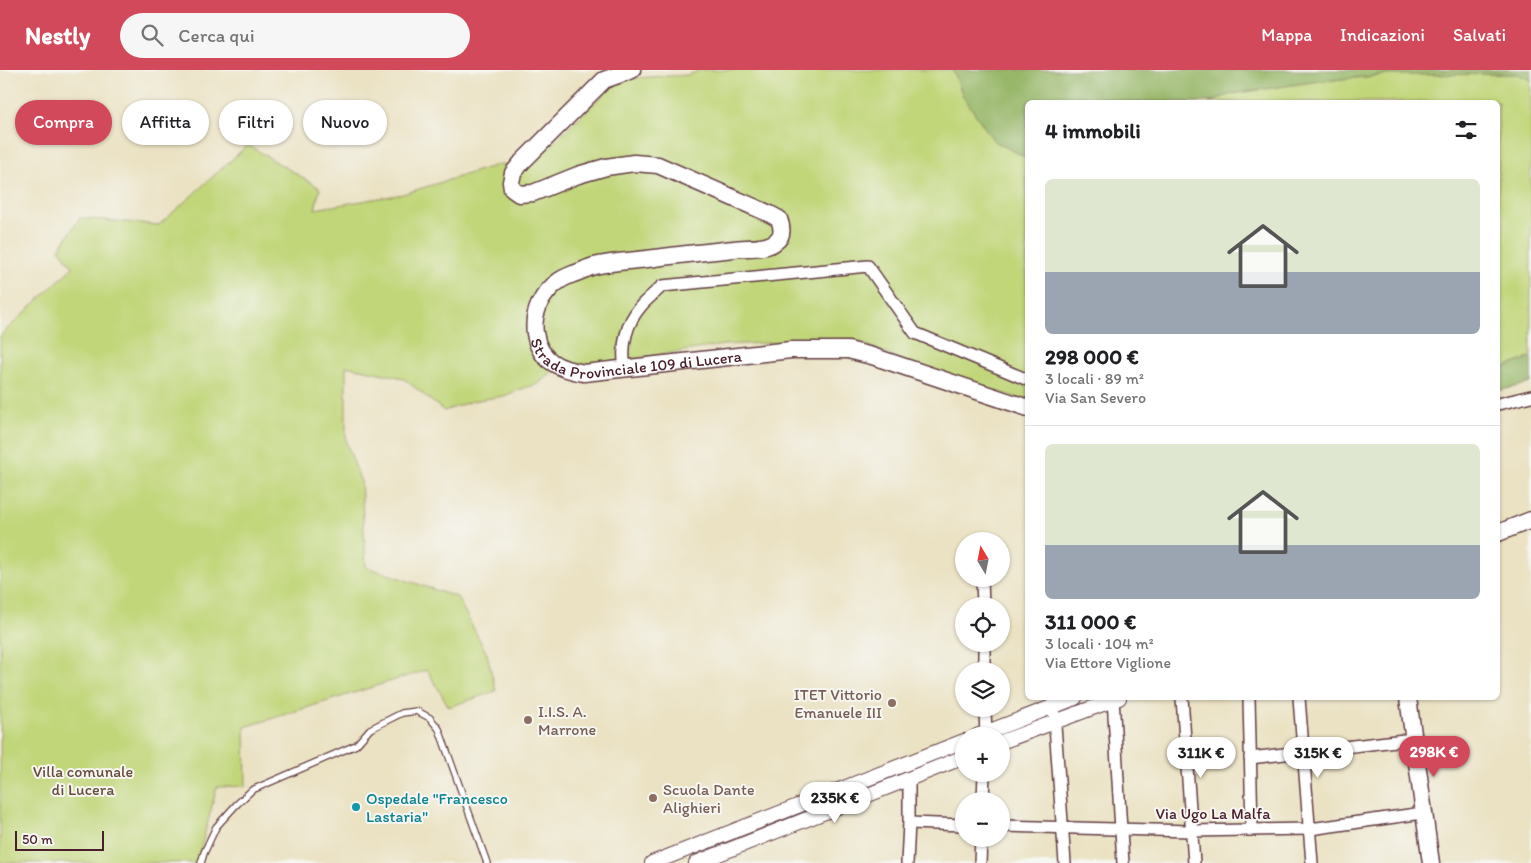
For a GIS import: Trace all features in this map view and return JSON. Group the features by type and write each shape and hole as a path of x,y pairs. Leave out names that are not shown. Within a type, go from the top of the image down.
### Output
{"main road":[{"name":"Strada Provinciale 109 di Lucera","path":"632,70 604,80 513,173 512,189 518,194 524,195 606,167 634,163 658,165 779,219 782,228 781,236 775,242 764,246 594,266 560,279 548,290 542,299 537,309 534,330 541,352 549,360 566,370 584,373 791,350 848,350 872,356 1025,407"},
{"path":"1500,532 1531,520"},
{"path":"1408,700 1431,863"}],"street":[{"path":"624,369 626,330 641,306 662,286 868,266 915,333 1025,379"},
{"path":"1500,404 1531,396"},
{"path":"1010,739 1110,700"},
{"path":"1115,700 1123,863"},
{"path":"1182,700 1194,863"},
{"path":"1249,700 1252,830"},
{"path":"1300,700 1312,863"},
{"path":"1000,727 1053,702 1065,863"},
{"path":"1250,758 1413,739"},
{"path":"652,863 687,857 955,745"},
{"path":"696,863 955,761"},
{"path":"907,863 909,823 908,779"},
{"name":"Via Ugo La Malfa","path":"1010,826 1191,831 1310,829 1424,813"},
{"path":"909,823 955,825"},
{"path":"980,863 981,847"}],"lane":[{"path":"201,863 216,827 252,790 356,745 370,729 387,720 402,713 417,711 430,718 439,729 487,863"},
{"path":"908,763 908,779"}],"green space":[{"name":"Villa comunale di Lucera","path":"702,70 953,70 963,96 994,141 1025,157 1025,400 901,360 853,339 723,345 600,364 561,364 538,384 504,396 472,401 444,411 403,378 346,366 346,442 361,482 366,567 457,597 487,654 496,691 449,707 427,670 245,727 246,786 217,787 197,863 0,863 0,336 73,267 59,249 80,218 159,225 248,145 320,188 315,209 403,194 500,164 529,166 612,86 633,78 687,75"},
{"path":"953,70 1531,70 1531,80 1518,74 1386,75 1312,82 1231,94 1214,100 1025,100 1025,157 994,141 963,96"},
{"path":"1519,74 1531,80 1531,357 1500,369 1500,100 1214,100 1231,94 1312,82 1386,75"},
{"path":"1531,357 1531,383 1500,391 1500,369"}],"place":[{"name":"ITET Vittorio Emanuele III","path":"892,703"},
{"name":"I.I.S. A. Marrone","path":"528,720"},
{"name":"Scuola Dante Alighieri","path":"653,798"},
{"name":"Ospedale \"Francesco Lastaria\"","path":"356,807"}]}
